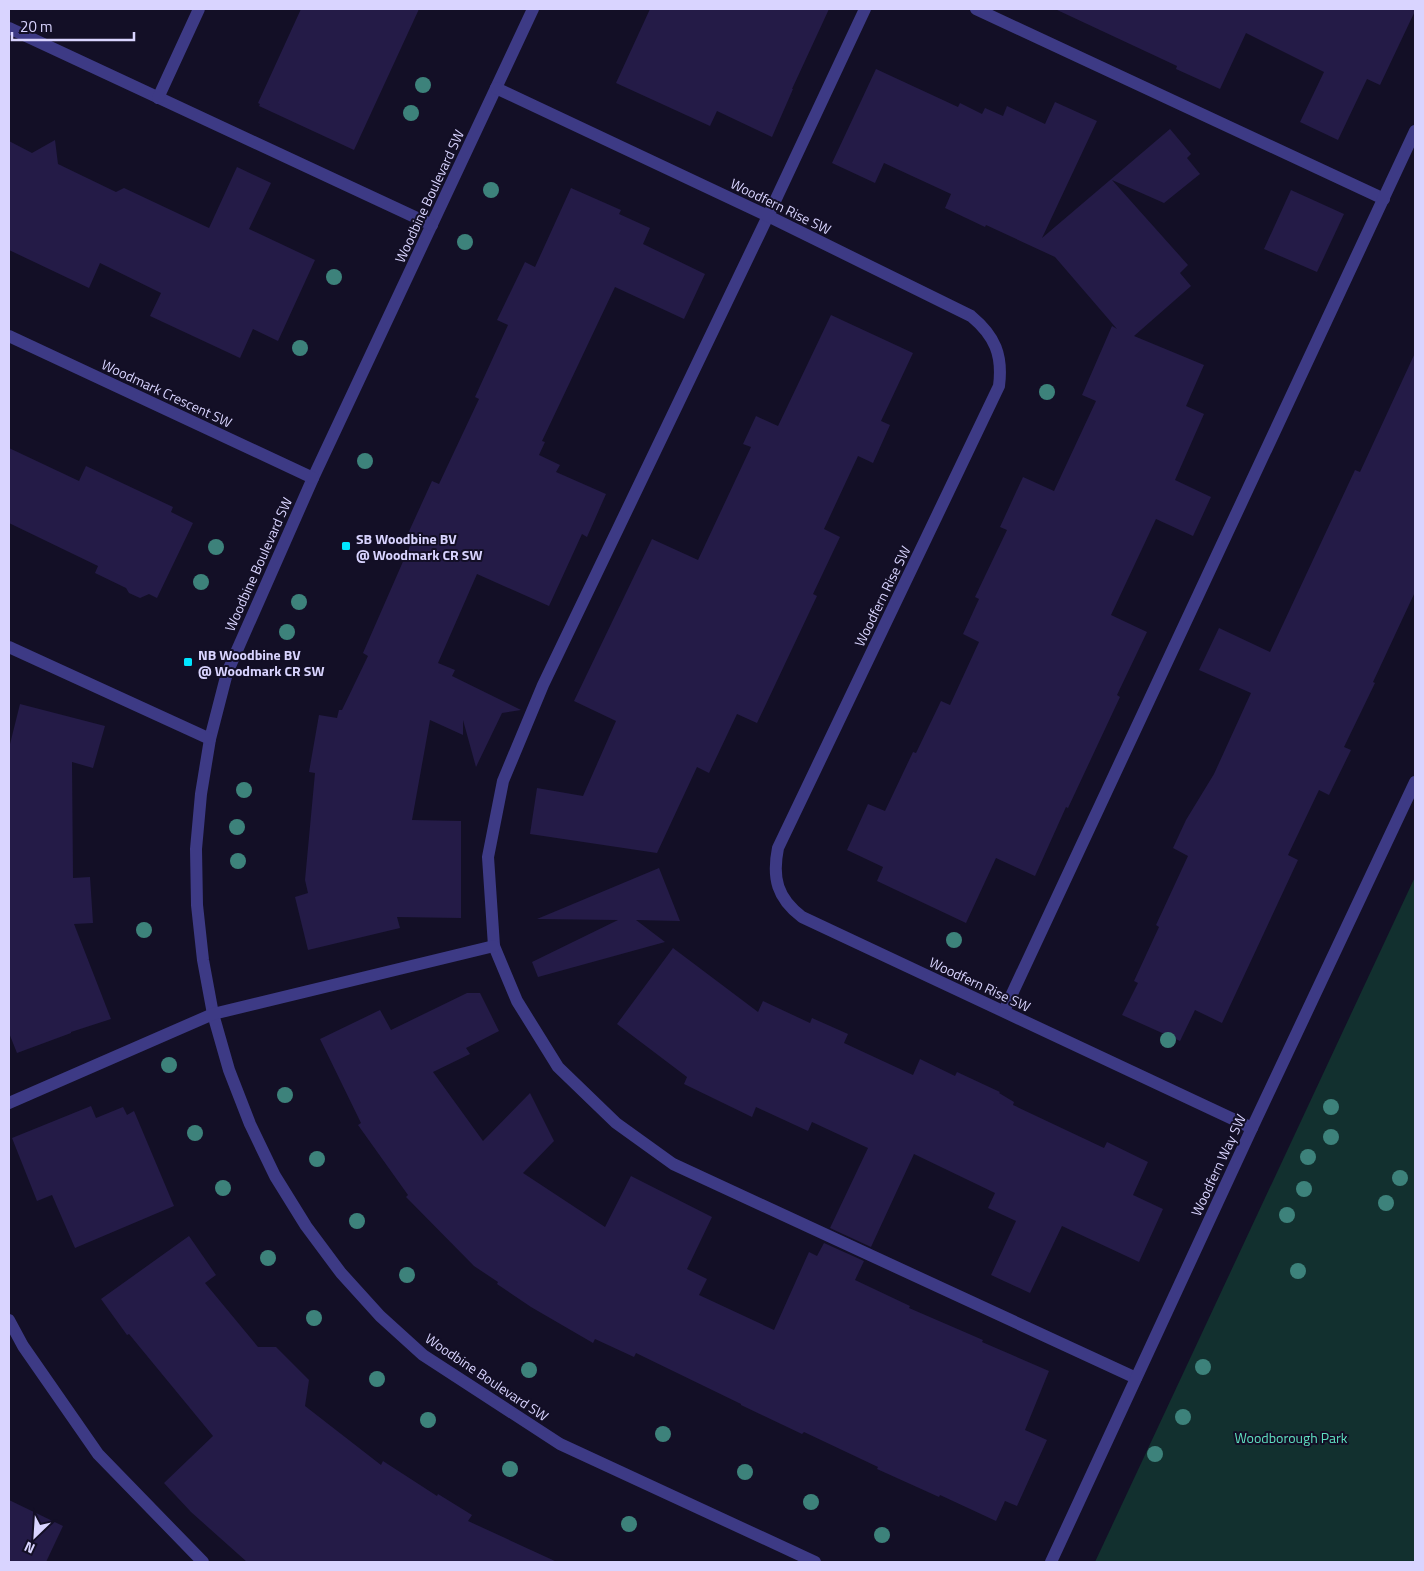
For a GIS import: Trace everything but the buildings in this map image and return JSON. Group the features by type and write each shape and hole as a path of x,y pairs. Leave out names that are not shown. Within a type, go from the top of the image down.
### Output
{"street":[{"path":"158,98 199,9"},
{"name":"Woodbine Boulevard SW","path":"533,9 313,478 227,673 210,739 201,794 196,849 197,905 203,960 213,1014 229,1070 246,1115 275,1176 306,1226 341,1273 380,1316 423,1355 560,1444 815,1562"},
{"path":"865,9 543,685 503,782 488,857 494,946 517,1001 558,1067 616,1123 673,1164 1136,1378"},
{"path":"976,9 1384,199"},
{"path":"9,28 432,225"},
{"name":"Woodfern Rise SW","path":"496,88 768,216 971,316 984,326 994,341 999,357 1001,372 999,386 778,848 774,866 777,883 784,900 802,917 1252,1128"},
{"path":"1004,1011 1415,131"},
{"name":"Woodmark Crescent SW","path":"9,336 313,478"},
{"path":"9,647 210,739"},
{"name":"Woodfern Way SW","path":"1051,1562 1415,782"},
{"path":"9,1103 213,1014 494,946"},
{"path":"9,1320 23,1346 98,1454 203,1562"}],"green space":[{"name":"Woodborough Park","path":"1415,877 1415,1562 1095,1562"}],"place":[{"name":"SB Woodbine BV @ Woodmark CR SW","path":"346,546"},
{"name":"NB Woodbine BV @ Woodmark CR SW","path":"188,662"}]}
